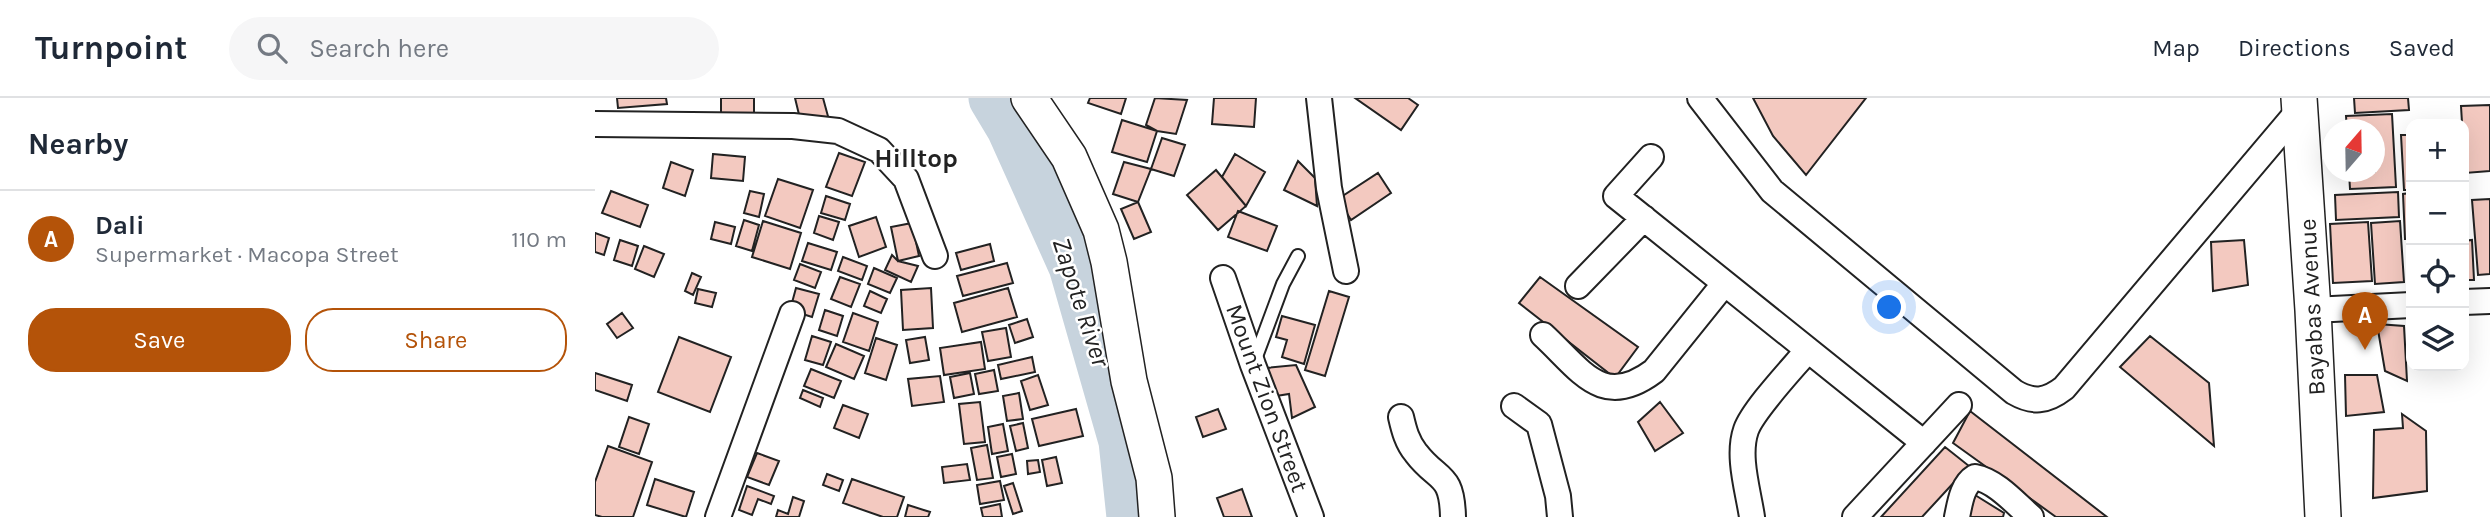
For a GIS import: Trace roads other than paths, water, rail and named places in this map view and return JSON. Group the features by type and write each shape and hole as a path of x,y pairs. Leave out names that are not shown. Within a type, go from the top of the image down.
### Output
{"street":[{"path":"1029,98 1069,158 1101,230 1129,381 1154,478 1157,517"},
{"path":"1319,98 1329,188 1346,271"},
{"path":"1700,98 1772,191 2014,391 2027,399 2040,401 2053,397 2064,388 2300,104"},
{"name":"Bayabas Avenue","path":"2300,104 2323,517"},
{"path":"595,124 793,126 838,131 879,150 906,179 935,256"},
{"path":"1651,157 1616,196 1924,443"},
{"path":"1578,286 1644,218"},
{"name":"Mount Zion Street","path":"1223,278 1311,517"},
{"path":"1543,335 1591,379 1605,387 1623,388 1640,382 1654,371 1724,284"},
{"path":"2469,302 2490,301"},
{"path":"2313,310 2406,305"},
{"path":"718,517 792,314"},
{"path":"1752,517 1744,461 1747,429 1754,416 1807,351"},
{"path":"1855,517 1959,405"},
{"path":"1514,406 1539,424 1558,496 1560,517"},
{"path":"1401,417 1405,434 1417,455 1447,482 1453,517"},
{"path":"1957,517 1965,487 1969,480 1975,477 1993,484 2031,517"}],"lane":[{"path":"1253,365 1283,284 1298,256"}],"waterway":[{"name":"Zapote River","path":"994,98 1012,128 1074,266 1124,441 1132,517"}],"place":[{"name":"Dali","path":"2365,350"}],"district":[{"name":"Hilltop","path":"916,158"}]}
